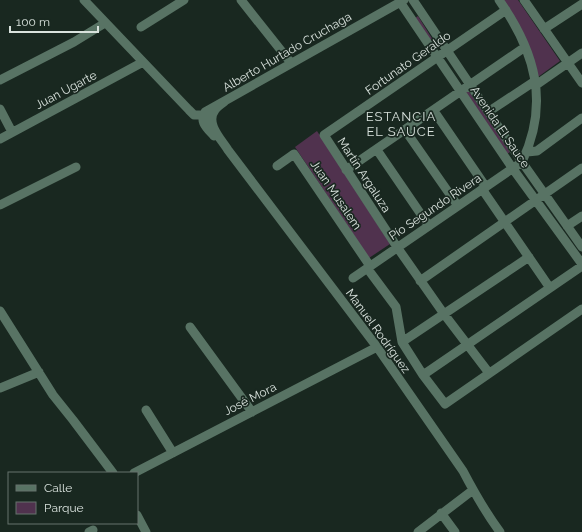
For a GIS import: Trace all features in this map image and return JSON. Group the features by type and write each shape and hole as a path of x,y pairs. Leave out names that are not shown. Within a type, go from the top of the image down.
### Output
{"street":[{"path":"84,0 104,23 194,115 203,115 205,112 224,102"},
{"path":"141,27 184,0"},
{"path":"242,0 291,63"},
{"name":"Pío Segundo Rivera","path":"353,278 396,247 522,162 527,152 535,121 537,106 536,83 532,64 526,47 499,0"},
{"path":"524,0 582,83"},
{"name":"Alberto Hurtado Cruchaga","path":"224,102 291,63 403,4 417,1"},
{"name":"Avenida El Sauce","path":"417,1 488,112 582,247"},
{"name":"Avenida El Sauce","path":"403,4 513,169 582,265"},
{"path":"544,29 582,4"},
{"name":"Fortunato Geraldo","path":"324,135 506,10"},
{"path":"0,80 74,42 104,23"},
{"path":"346,170 526,47"},
{"path":"488,112 582,53"},
{"name":"Juan Ugarte","path":"0,139 143,62"},
{"name":"Manuel Rodríguez","path":"224,102 214,111 212,116 214,130 376,347 463,471 473,490 500,532"},
{"path":"0,109 12,132"},
{"path":"434,111 505,222 550,288"},
{"name":"Manuel Rodríguez","path":"203,115 205,126 228,150"},
{"path":"527,152 537,151 582,118"},
{"path":"406,130 458,206"},
{"name":"Martín Argaluza","path":"324,135 396,247 489,373"},
{"path":"377,150 429,226"},
{"name":"Juan Musalem","path":"277,166 294,154 369,267"},
{"path":"0,206 76,167"},
{"path":"420,281 582,168"},
{"path":"567,226 582,216"},
{"path":"402,342 529,257"},
{"path":"423,375 582,265"},
{"path":"369,267 396,307 402,342 444,404 582,309"},
{"path":"0,311 56,400 112,472"},
{"path":"190,327 252,412"},
{"name":"José Mora","path":"136,472 376,347"},
{"path":"0,388 39,372"},
{"path":"146,410 173,453"},
{"path":"418,532 473,490"},
{"path":"441,513 455,532"},
{"path":"138,517 146,532"}],"green space":[{"path":"504,0 518,0 560,61 538,77"},
{"path":"418,16 436,45 434,47 415,18"},
{"path":"468,90 510,152 506,155 465,92"},
{"path":"317,131 390,244 369,258 295,147"}],"district":[{"name":"ESTANCIA EL SAUCE","path":"401,124"}]}
